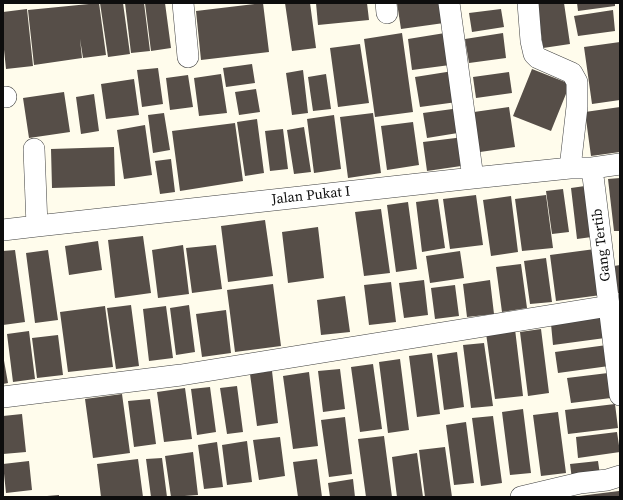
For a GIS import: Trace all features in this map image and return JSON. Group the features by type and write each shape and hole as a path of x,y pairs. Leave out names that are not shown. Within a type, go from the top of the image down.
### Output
{"street":[{"path":"183,3 188,56"},
{"path":"449,3 473,178"},
{"path":"528,3 531,41 534,54 538,58 572,73 577,82 577,107 570,168"},
{"path":"34,149 37,226"},
{"name":"Jalan Pukat I","path":"3,230 473,178 570,168 592,168 620,164"},
{"name":"Gang Tertib","path":"592,168 620,394"},
{"path":"3,397 181,375 609,306"},
{"path":"521,497 580,483 607,480 620,476"}],"building":[{"path":"99,3 106,55 83,58 80,39 82,58 34,65 28,10"},
{"path":"100,3 123,3 130,54 108,57"},
{"path":"125,3 144,3 150,51 131,53"},
{"path":"145,3 165,3 171,48 151,51"},
{"path":"263,3 269,52 201,60 196,11"},
{"path":"285,3 310,3 316,48 292,51"},
{"path":"316,3 367,3 369,20 318,25"},
{"path":"397,3 442,3 444,23 401,29"},
{"path":"537,3 564,3 570,44 543,48"},
{"path":"577,3 615,3 615,6 578,11"},
{"path":"27,9 33,66 6,69 3,40 3,12"},
{"path":"501,9 504,27 472,32 469,13"},
{"path":"613,10 615,31 578,36 574,16"},
{"path":"402,33 413,112 375,117 364,39"},
{"path":"445,33 450,65 412,70 408,39"},
{"path":"503,33 506,58 469,63 465,39"},
{"path":"620,42 620,100 592,104 584,47"},
{"path":"360,44 369,103 338,107 330,48"},
{"path":"252,64 255,83 226,87 223,68"},
{"path":"158,68 163,104 142,107 137,70"},
{"path":"532,69 570,84 551,131 513,116"},
{"path":"303,70 308,113 292,115 286,73"},
{"path":"453,71 457,102 420,107 415,77"},
{"path":"509,72 512,93 476,98 473,77"},
{"path":"221,74 227,113 199,116 194,78"},
{"path":"326,74 331,109 313,111 308,77"},
{"path":"188,75 193,107 170,110 166,78"},
{"path":"134,79 139,115 106,119 101,84"},
{"path":"256,89 260,112 239,115 235,92"},
{"path":"64,92 70,132 29,138 23,98"},
{"path":"94,94 99,131 81,134 76,97"},
{"path":"509,107 515,147 480,152 474,112"},
{"path":"620,107 620,152 591,156 585,112"},
{"path":"460,108 464,132 427,138 423,113"},
{"path":"164,113 170,150 153,153 148,115"},
{"path":"373,113 381,173 348,178 340,117"},
{"path":"334,115 341,169 314,173 307,119"},
{"path":"257,119 264,173 245,176 237,122"},
{"path":"413,122 419,165 387,170 381,126"},
{"path":"235,123 243,181 180,191 172,131"},
{"path":"145,125 152,175 124,179 117,130"},
{"path":"304,127 311,172 294,174 287,130"},
{"path":"283,129 288,169 270,171 265,131"},
{"path":"464,137 468,165 427,171 423,142"},
{"path":"114,147 115,186 52,188 51,149"},
{"path":"171,159 175,192 160,194 155,161"},
{"path":"620,178 620,231 614,231 608,179"},
{"path":"592,185 599,236 577,239 571,188"},
{"path":"563,189 569,232 552,234 546,191"},
{"path":"476,195 483,245 450,249 443,199"},
{"path":"546,195 553,248 522,251 515,199"},
{"path":"511,196 518,252 491,256 483,200"},
{"path":"438,199 445,248 422,252 416,202"},
{"path":"408,202 417,269 396,272 387,205"},
{"path":"381,209 390,273 364,276 355,212"},
{"path":"265,220 273,276 228,282 221,226"},
{"path":"318,227 324,278 288,283 282,232"},
{"path":"143,236 151,293 115,298 108,240"},
{"path":"98,241 102,270 69,275 65,246"},
{"path":"183,245 189,294 158,298 152,250"},
{"path":"216,245 222,289 192,293 186,248"},
{"path":"595,249 601,295 556,301 550,255"},
{"path":"15,250 25,322 3,325 3,251"},
{"path":"48,250 58,320 35,323 26,253"},
{"path":"460,251 464,278 430,283 426,256"},
{"path":"546,258 552,302 530,304 524,261"},
{"path":"521,264 527,308 502,312 496,267"},
{"path":"620,265 620,293 618,293 614,266"},
{"path":"424,280 428,315 404,318 399,283"},
{"path":"490,280 494,314 467,317 463,284"},
{"path":"391,282 396,322 369,325 364,285"},
{"path":"273,284 281,346 235,352 227,290"},
{"path":"455,285 459,316 435,319 431,288"},
{"path":"345,296 350,332 321,335 317,300"},
{"path":"131,305 139,366 116,369 107,308"},
{"path":"189,305 195,352 176,355 170,308"},
{"path":"105,306 113,367 68,372 60,312"},
{"path":"166,306 173,358 149,361 143,309"},
{"path":"226,310 231,353 202,357 196,314"},
{"path":"602,317 605,338 553,345 551,324"},
{"path":"515,329 523,396 495,399 486,333"},
{"path":"541,329 549,393 528,396 520,332"},
{"path":"29,331 35,379 13,382 7,334"},
{"path":"58,335 63,375 37,378 32,338"},
{"path":"484,343 493,406 471,408 463,345"},
{"path":"607,345 609,366 558,373 555,352"},
{"path":"457,352 464,407 444,410 437,355"},
{"path":"432,353 440,414 417,417 409,356"},
{"path":"3,355 8,383 3,384"},
{"path":"400,359 409,430 388,433 379,362"},
{"path":"373,364 382,429 360,432 351,367"},
{"path":"340,369 345,409 323,412 318,371"},
{"path":"272,371 278,423 257,426 250,374"},
{"path":"309,372 318,446 293,449 283,376"},
{"path":"608,373 611,398 571,403 567,378"},
{"path":"237,386 243,432 227,434 220,388"},
{"path":"210,387 216,432 197,435 191,389"},
{"path":"185,388 192,439 164,442 157,392"},
{"path":"122,394 130,453 93,458 85,399"},
{"path":"150,399 156,444 134,447 128,401"},
{"path":"615,404 618,428 568,434 565,410"},
{"path":"523,409 531,473 510,475 502,412"},
{"path":"558,412 566,473 541,476 533,415"},
{"path":"22,414 26,452 3,454 3,416"},
{"path":"493,416 502,483 481,486 472,418"},
{"path":"345,417 352,474 329,477 321,420"},
{"path":"466,422 474,483 454,485 446,425"},
{"path":"617,432 620,452 578,458 576,437"},
{"path":"384,436 392,497 366,497 358,439"},
{"path":"280,437 285,476 259,480 253,440"},
{"path":"247,441 252,482 227,485 222,445"},
{"path":"217,442 223,487 204,489 198,445"},
{"path":"445,447 452,497 425,497 419,450"},
{"path":"193,452 198,495 171,497 165,456"},
{"path":"417,453 423,497 397,497 392,457"},
{"path":"162,458 167,497 151,497 146,459"},
{"path":"138,459 143,497 101,497 97,464"},
{"path":"317,459 322,497 298,497 293,462"},
{"path":"29,461 32,490 6,493 3,464"},
{"path":"598,461 600,475 572,479 570,464"},
{"path":"353,479 355,497 330,497 328,483"},
{"path":"619,491 619,497 579,497 579,496"},
{"path":"59,495 59,497 47,497 47,496"}]}
